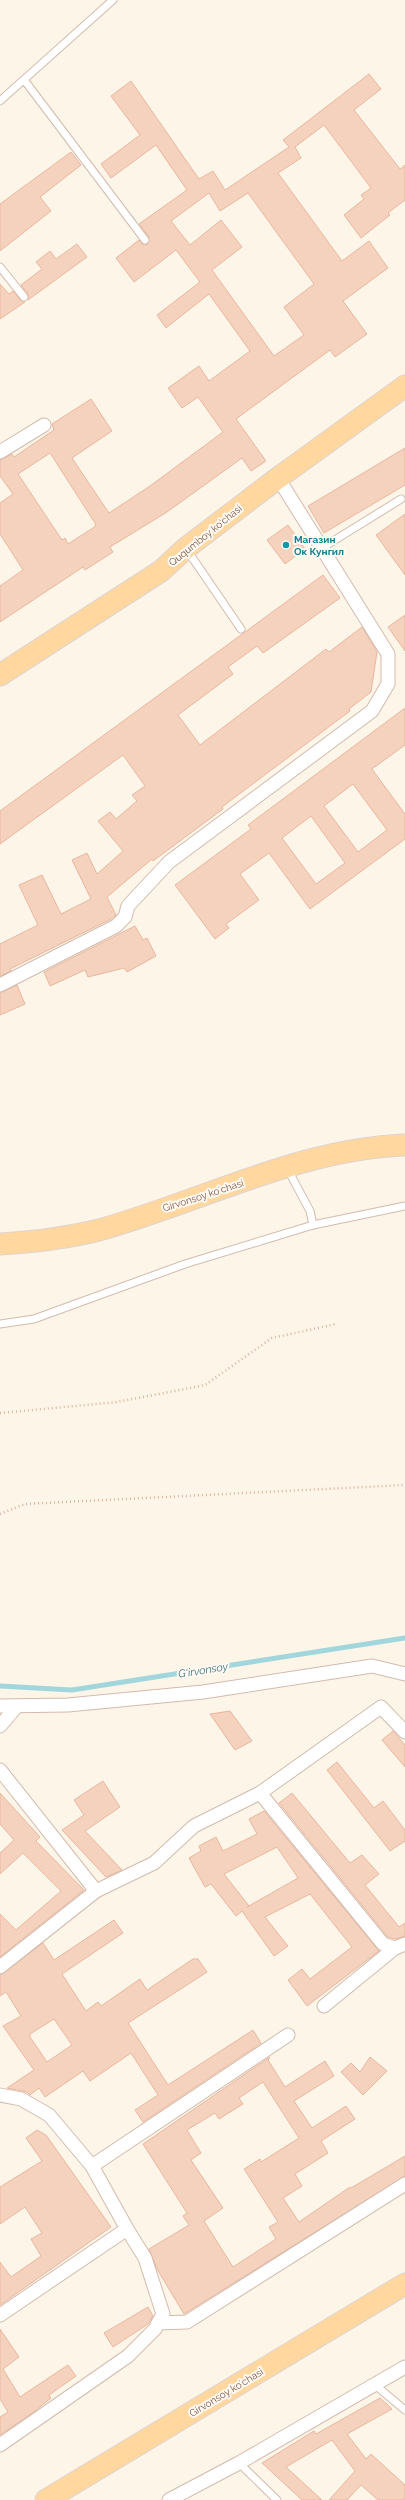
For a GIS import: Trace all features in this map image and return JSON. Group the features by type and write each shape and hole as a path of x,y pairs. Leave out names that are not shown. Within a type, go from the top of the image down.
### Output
{"main road":[{"name":"Ququmboy ko'chasi","path":"0,675 161,571 186,548 278,478 405,386"},
{"name":"Girvonsoy koʻchasi","path":"0,1244 32,1242 98,1230 287,1167 316,1159 399,1144"},
{"name":"Girvonsoy koʻchasi","path":"46,2500 405,2284"}],"street":[{"path":"0,452 44,425"},
{"path":"0,985 116,926 125,917 128,906 169,862 372,711 388,684 388,654 278,478"},
{"path":"0,1706 68,1705 203,1692 372,1666 405,1674"},
{"path":"0,1726 17,1706"},
{"path":"0,1967 96,1891 154,1863 194,1826 260,1792 381,1707 405,1732"},
{"path":"0,1770 96,1891"},
{"path":"260,1792 366,1926 383,1944 400,1946"},
{"path":"324,2006 400,1946"},
{"path":"92,2166 288,2035"},
{"path":"0,2095 21,2099 49,2115 92,2166 127,2229 146,2258 164,2314 158,2323 128,2356 0,2445"},
{"path":"158,2323 187,2322 405,2184"},
{"path":"0,2315 127,2229"},
{"path":"176,2498 405,2367"}],"lane":[{"path":"0,101 114,0"},
{"path":"25,80 145,240"},
{"path":"0,267 24,297"},
{"path":"322,548 401,498"},
{"path":"186,548 241,629"},
{"path":"287,1167 310,1211 312,1225"},
{"path":"0,1324 34,1319 185,1264 312,1225 405,1206"},
{"path":"374,2384 405,2410"},
{"path":"239,2463 277,2500"}],"path":[{"path":"0,1413 117,1402 205,1385 272,1338 336,1324"},
{"path":"0,1514 25,1504 405,1485"}],"building":[{"path":"369,74 381,89 354,110 400,169 405,165 405,200 388,213 390,215 361,238 344,215 364,199 361,195 371,188 324,125 295,147 301,158 278,173 342,261 369,241 388,268 343,301 367,334 335,357 330,350 236,419 266,461 251,471 242,458 167,512 110,547 113,552 85,570 83,567 0,622 0,586 23,570 0,534 0,503 13,494 0,476 0,460 12,454 14,457 54,430 52,424 91,399 112,431 72,458 109,513 150,486 223,432 198,397 182,408 168,388 199,366 209,381 250,351 209,294 166,328 157,315 200,282 176,250 134,282 116,258 139,240 143,245 148,244 149,237 139,224 187,190 156,145 111,178 101,164 140,135 111,96 131,81 199,179 213,171 225,190 289,147 283,140","holes":["209,193 220,211 248,193 314,284 284,307 304,335 274,356 212,270 242,247 221,220 190,245 171,221","50,453 96,526 68,544 65,538 62,540 18,474"]},
{"path":"71,152 81,165 40,197 51,211 0,251 0,204"},
{"path":"77,244 87,257 28,300 28,294 21,285 42,269 36,262 50,251 56,259"},
{"path":"0,284 9,294 13,291 20,300 25,302 0,319"},
{"path":"405,448 405,485 324,533 308,506"},
{"path":"405,514 405,575 376,535"},
{"name":"Магазин Ок Кунгил","path":"288,525 305,549 285,564 267,540"},
{"path":"323,575 340,598 263,653 257,646 228,667 233,674 178,715 200,745 326,649 329,652 362,627 377,652 371,692 349,709 350,711 222,807 223,809 153,861 152,859 107,897 116,915 111,919 10,969 11,971 0,976 0,944 38,925 19,885 42,875 61,914 91,899 72,860 87,853 97,874 123,851 98,821 110,812 116,819 137,801 132,795 145,786 123,755 0,844 0,811"},
{"path":"405,615 405,651 388,627"},
{"path":"405,708 405,745 372,769 405,814 405,839 310,909 269,853 240,874 259,900 226,924 229,928 215,939 175,885 251,829 248,825","holes":["353,784 387,830 358,852 324,806","311,816 345,863 316,884 282,838"]},
{"path":"135,926 143,940 147,938 156,956 127,972 124,968 88,977 85,970 50,986 44,972"},
{"path":"17,985 25,1004 0,1015 0,993"},
{"path":"230,1711 252,1741 235,1750 210,1714"},
{"path":"393,1731 405,1745 405,1767 382,1740"},
{"path":"337,1762 374,1808 383,1801 405,1830 405,1841 390,1851 327,1770"},
{"path":"103,1781 120,1807 85,1831 122,1870 106,1877 62,1830 84,1815 74,1800"},
{"path":"0,1793 40,1837 36,1841 84,1890 0,1957 0,1914 16,1930 61,1891 23,1853 0,1874 0,1853 14,1840 0,1824"},
{"path":"292,1793 350,1863 362,1855 379,1874 365,1885 399,1927 405,1923 405,1936 395,1939 388,1937 279,1803"},
{"path":"264,1811 379,1951 307,2006 288,1980 302,1969 310,1979 352,1947 310,1894 265,1917 288,1946 274,1956 242,1911 236,1916 211,1884 205,1887 189,1858 201,1851 199,1846 216,1837 223,1851 257,1834 249,1819","holes":["277,1847 298,1878 249,1906 224,1874"]},
{"path":"114,1920 123,1933 62,1974 86,2011 98,2002 101,2006 140,1979 147,1990 193,1959 198,1959 207,1972 128,2023 168,2085 253,2030 261,2043 143,2122 135,2110 158,2095 131,2053 90,2081 83,2071 45,2097 39,2088 30,2095 27,2092 7,2088 34,2070 3,2026 21,2016 6,1992 0,1996 0,1975 43,1943 54,1960","holes":["54,2019 72,2045 47,2062 30,2037 30,2034"]},
{"path":"270,2057 268,2060 285,2087 325,2061 334,2076 294,2101 312,2128 346,2106 355,2119 321,2141 328,2153 295,2174 302,2186 283,2198 299,2222 350,2187 351,2188 405,2156 405,2176 184,2314 157,2269 149,2249 189,2225 183,2216 187,2213 143,2144","holes":["263,2082 299,2138 261,2162 260,2159 244,2169 278,2222 269,2227 276,2239 233,2267 204,2221 223,2208 191,2160 201,2153 187,2130 215,2113 219,2119 243,2104 239,2098"]},
{"path":"370,2057 387,2071 363,2095 341,2072 351,2063 360,2072"},
{"path":"37,2130 46,2135 111,2227 0,2305 0,2262 11,2277 41,2256 31,2239 42,2233 25,2207 0,2224 0,2187 42,2161 26,2138"},
{"path":"148,2307 153,2316 148,2324 113,2347 104,2333"},
{"path":"0,2329 19,2357 3,2369 20,2397 68,2365 76,2376 49,2395 51,2398 31,2414 0,2435 0,2417 8,2412 0,2399"},
{"path":"380,2398 392,2409 347,2434 366,2459 371,2454 405,2485 405,2500 378,2500 361,2485 347,2500 329,2500 355,2471 332,2440 286,2467 322,2500 302,2500 262,2463 314,2431 316,2434"}],"waterway":[{"name":"G‘irvonsoy","path":"0,1686 72,1690 405,1638"}],"place":[{"name":"Магазин Ок Кунгил","path":"286,545"}]}
